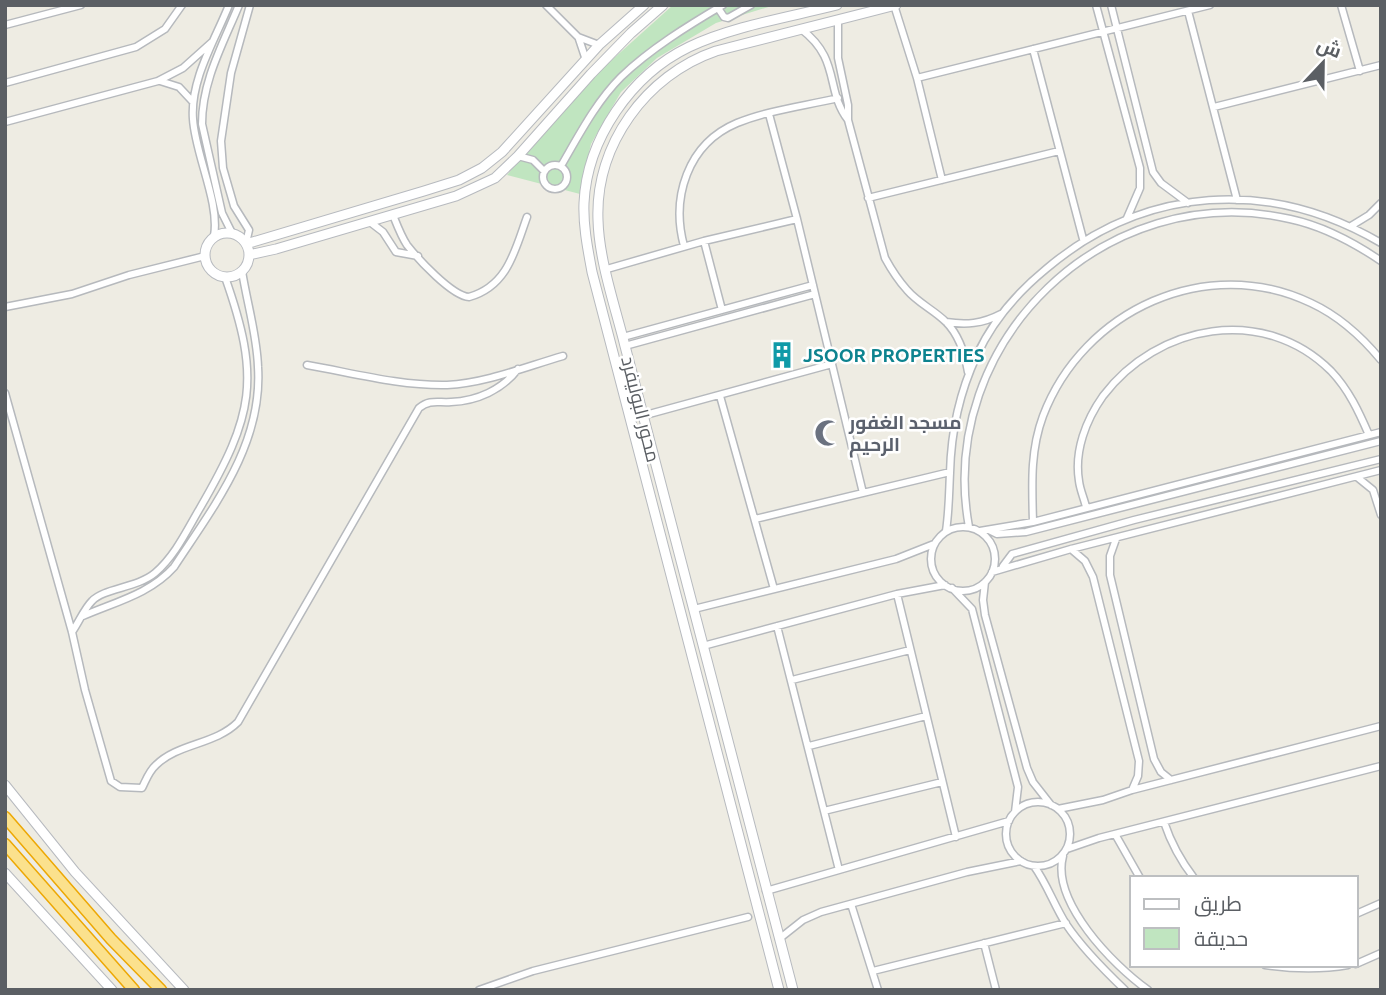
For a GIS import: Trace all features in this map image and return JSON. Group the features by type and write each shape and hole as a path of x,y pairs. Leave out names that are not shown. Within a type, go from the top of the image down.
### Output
{"highway":[{"path":"5,817 111,939 161,990"},
{"path":"5,844 134,990"}],"street":[{"path":"5,25 81,5"},
{"path":"5,83 146,43 164,29 182,5"},
{"path":"214,236 213,213 194,129 193,102 203,66 229,5"},
{"path":"232,233 222,213 202,124 202,109 208,77 239,5"},
{"path":"246,243 232,233 214,236 205,249 205,257 211,270 231,277 242,271 249,255 246,243 249,230 234,206 223,167 221,141 232,73 250,5"},
{"path":"545,5 578,37 599,45"},
{"path":"246,243 459,180 482,168 502,152 599,45 644,5"},
{"path":"249,255 471,191 495,177 518,156 631,33 663,5"},
{"path":"561,166 590,116 622,75 660,46 721,7 723,16 728,18 751,5"},
{"name":"محور البوليفرد","path":"779,990 592,272 584,204 589,175 606,130 619,108 651,71 670,57 713,38 837,5"},
{"path":"895,5 942,180"},
{"name":"محور البوليفرد","path":"793,990 624,342 598,230 601,183 616,139 641,101 665,78 694,60 716,51 895,5"},
{"path":"1096,5 1140,168 1140,188 1128,218"},
{"path":"1111,5 1153,172 1161,183 1188,203"},
{"path":"917,79 1210,5"},
{"path":"1341,5 1360,71"},
{"path":"1188,11 1237,200"},
{"path":"838,20 838,58 848,120 878,238 895,276 908,292 946,321 961,346 969,374"},
{"path":"802,29 826,57 842,111 848,120"},
{"path":"578,37 586,60"},
{"path":"5,122 158,81 183,68 215,39"},
{"path":"1033,49 1083,239"},
{"path":"1213,107 1381,65"},
{"path":"158,81 179,87 193,102"},
{"path":"684,246 679,230 678,204 691,163 707,144 726,129 750,119 838,98"},
{"path":"769,114 863,493"},
{"path":"529,144 533,160"},
{"path":"868,198 1059,151"},
{"path":"518,156 533,160 544,171 545,183 551,188 563,187 567,180 566,172 561,166"},
{"path":"544,171 550,166 561,166"},
{"path":"567,180 578,180"},
{"path":"946,531 950,509 954,428 969,374 984,341 1004,312 1033,280 1083,239 1128,218 1188,203 1237,200 1286,204 1311,211 1351,226 1381,243"},
{"path":"1351,226 1369,215 1381,203"},
{"path":"969,527 965,499 967,446 973,410 985,375 1002,343 1024,313 1049,286 1093,253 1130,233 1166,221 1196,215 1242,213 1290,219 1316,227 1345,239 1381,261"},
{"path":"393,215 404,239 418,256 463,297 475,295 505,274 527,217"},
{"path":"607,269 704,240 797,219"},
{"path":"370,222 383,232 396,252 418,256"},
{"path":"273,236 276,249"},
{"path":"704,240 722,310"},
{"path":"5,307 72,293 122,277 205,257"},
{"path":"83,616 143,592 166,576 237,466 252,425 259,382 256,341 242,271"},
{"path":"72,632 92,600 134,586 157,571 182,538 232,449 246,405 249,383 245,338 225,277"},
{"path":"624,342 722,310 813,285"},
{"path":"1033,522 1031,479 1034,448 1052,396 1091,342 1111,324 1146,303 1184,291 1216,286 1271,289 1292,295 1328,312 1356,333 1381,360"},
{"path":"624,342 815,294"},
{"path":"946,321 977,323 1004,312"},
{"path":"1086,507 1079,481 1078,461 1087,423 1096,406 1121,374 1136,361 1163,345 1192,335 1218,330 1244,330 1269,335 1313,356 1345,387 1369,435"},
{"path":"307,365 408,382 446,385 481,380 563,356"},
{"path":"642,416 832,364"},
{"path":"5,393 111,781 120,787 142,788 149,773 162,760 222,735 237,722 419,408 431,402 454,402 486,394 505,384 518,369"},
{"path":"720,396 774,589"},
{"path":"980,531 1033,522 1381,432"},
{"path":"989,530 997,534 1026,532 1381,441"},
{"path":"1002,567 1012,554 1134,520 1381,459"},
{"path":"992,572 1002,567 1381,470"},
{"path":"755,519 950,472"},
{"path":"1357,477 1373,490 1381,515"},
{"path":"694,609 897,559 934,544 946,531 957,527 980,531 995,552 992,572 985,582 969,590 930,586 704,646"},
{"path":"1116,539 1110,556 1110,575 1154,759 1161,772 1171,780"},
{"path":"934,544 931,563 935,576 972,609 1018,787 1015,812"},
{"path":"1071,549 1090,568 1100,603 1139,761 1138,776 1132,790"},
{"path":"985,582 985,615 1027,768 1033,782 1069,823 1070,841 1060,867 1061,881 1091,934 1113,960 1148,990"},
{"path":"897,594 956,837"},
{"path":"777,626 839,870"},
{"path":"792,680 910,650"},
{"path":"809,746 926,716"},
{"path":"1381,726 1132,790 1103,800 1055,807 1036,802 1015,812 1009,821 1007,839 1009,847 1021,861 1034,866 1050,864 1065,852 1115,834 1381,766"},
{"path":"824,811 942,782"},
{"path":"5,785 75,872 184,990"},
{"path":"766,891 1009,821"},
{"path":"1164,822 1171,842 1193,876"},
{"path":"1115,834 1139,876"},
{"path":"779,939 812,915 967,872 1021,861"},
{"path":"1034,866 1049,888 1066,923 1103,969 1125,990"},
{"path":"5,873 112,990"},
{"path":"1358,914 1381,903"},
{"path":"851,904 878,990"},
{"path":"480,990 533,971 748,916"},
{"path":"873,971 1066,923"},
{"path":"984,943 996,990"},
{"path":"1358,963 1381,953"},
{"path":"1288,967 1330,967"}],"green space":[{"path":"673,5 775,5 716,23 657,58 621,92 591,144 580,194 507,175 583,86"}],"place":[{"name":"JSOOR PROPERTIES","path":"782,355"},
{"name":"مسجد الغفور الرحيم","path":"828,433"}]}
